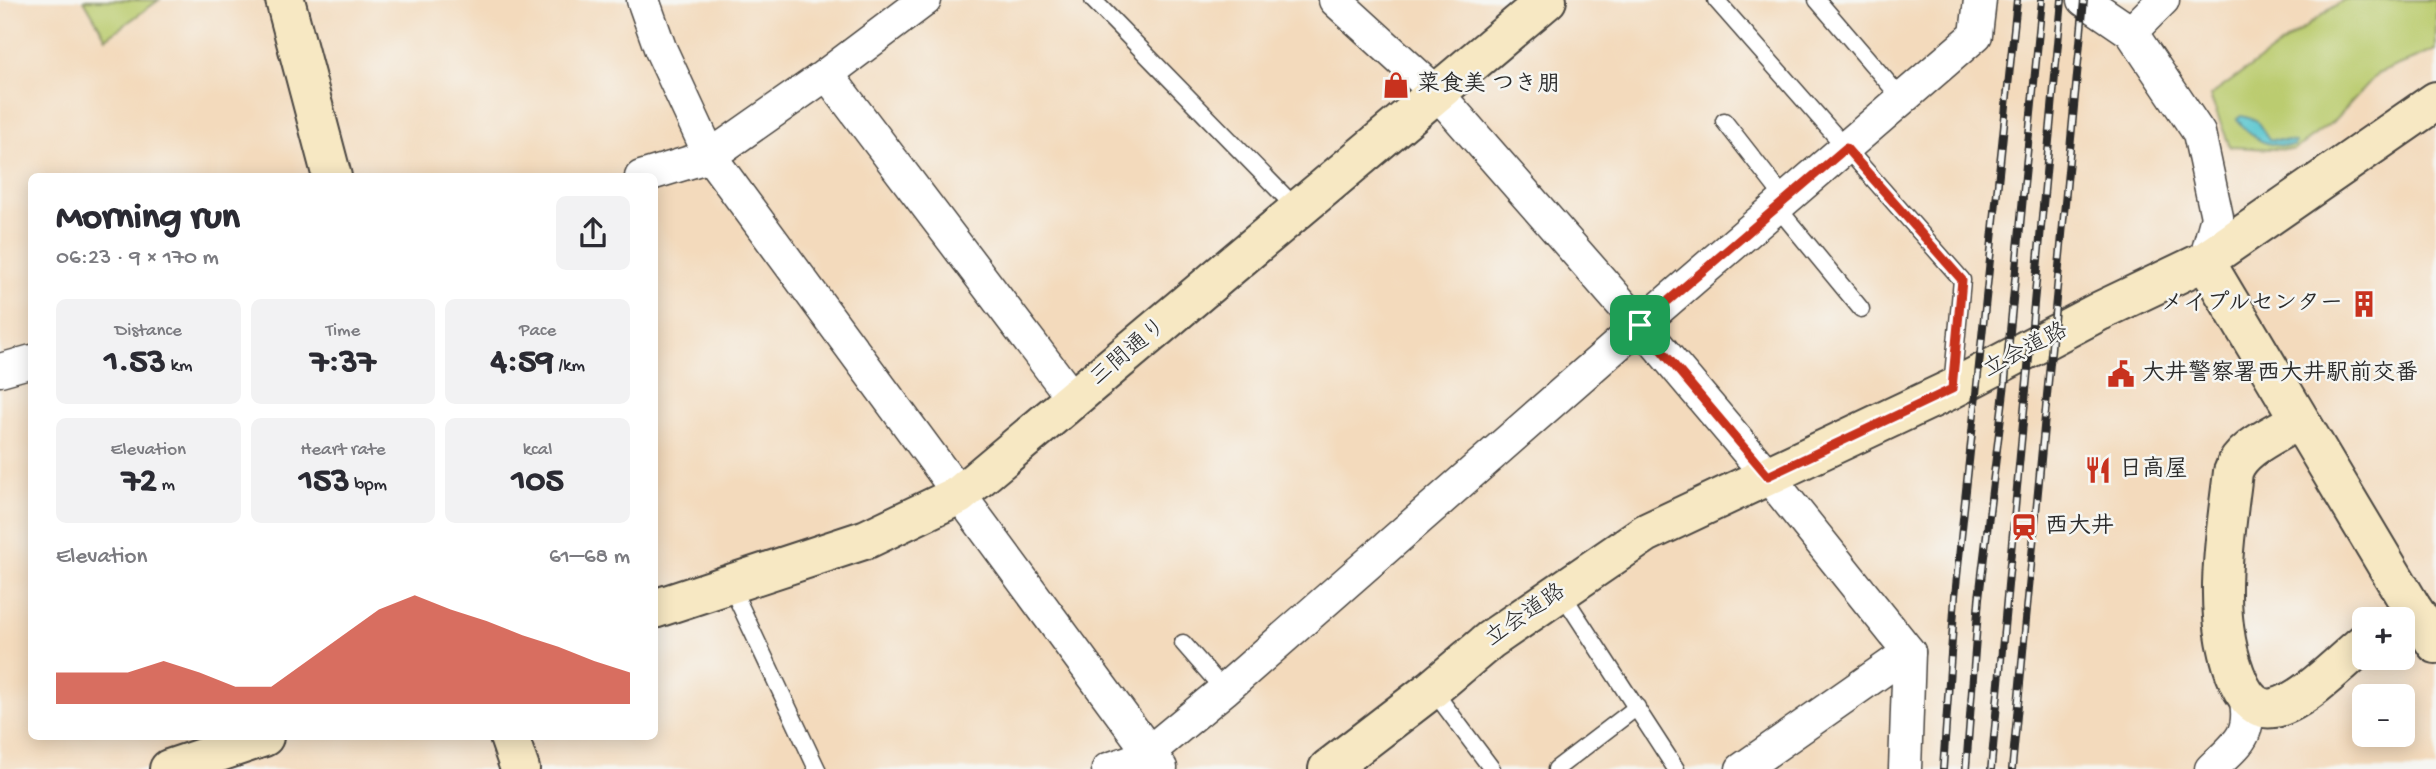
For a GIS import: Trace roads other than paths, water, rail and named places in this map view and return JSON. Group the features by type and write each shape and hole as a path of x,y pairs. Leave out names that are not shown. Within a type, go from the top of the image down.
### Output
{"street":[{"path":"285,0 331,173"},
{"path":"643,0 660,48 710,156 1155,760"},
{"path":"654,173 710,156 827,74 925,0"},
{"path":"1335,0 1437,93 1768,476 1909,652 1905,769"},
{"path":"1108,769 1131,761 1155,760 1224,690 1976,35 1980,0"},
{"path":"2084,0 2131,32 2199,133 2217,217 2205,261 2298,420 2400,607"},
{"path":"2131,32 2163,0"},
{"name":"三間通り","path":"660,603 730,584 867,538 959,495 1545,1"},
{"path":"827,74 1074,400"},
{"path":"2205,261 2436,101"},
{"name":"立会道路","path":"1328,769 1432,689 1490,639 1646,534 1952,389 2100,311 2111,316 2147,298 2157,286 2205,261"},
{"path":"0,370 28,361"},
{"path":"2211,769 2242,739 2248,723 2245,694 2233,670 2223,615 2232,472 2236,462 2245,453 2298,420"},
{"path":"2415,624 2436,643"},
{"path":"1742,769 1909,652"},
{"path":"2245,694 2263,709 2286,705 2318,683 2352,653"},
{"path":"169,769 224,760 259,740"},
{"path":"510,740 520,769"}],"lane":[{"path":"1093,0 1298,210"},
{"path":"1716,0 1962,280 1952,389"},
{"path":"1817,0 1902,99"},
{"path":"1724,121 1781,203 1861,309"},
{"path":"730,584 817,769"},
{"path":"1561,592 1676,769"},
{"path":"1183,643 1224,690"},
{"path":"1432,689 1492,769"},
{"path":"1556,769 1637,707"}],"water":[{"path":"2241,116 2256,120 2269,139 2295,142 2294,146 2268,144 2255,138 2237,119"}],"railway":[{"path":"1943,769 1955,596 2017,0"},
{"path":"1966,769 1979,598 2005,383 2042,0"},
{"path":"1991,769 2062,0"},
{"path":"2012,769 2084,0"}],"place":[{"name":"菜食美 つき朋","path":"1396,85"},
{"name":"メイプルセンター","path":"2364,304"},
{"name":"大井警察署西大井駅前交番","path":"2121,374"},
{"name":"日高屋","path":"2098,470"},
{"name":"西大井","path":"2024,527"}]}
